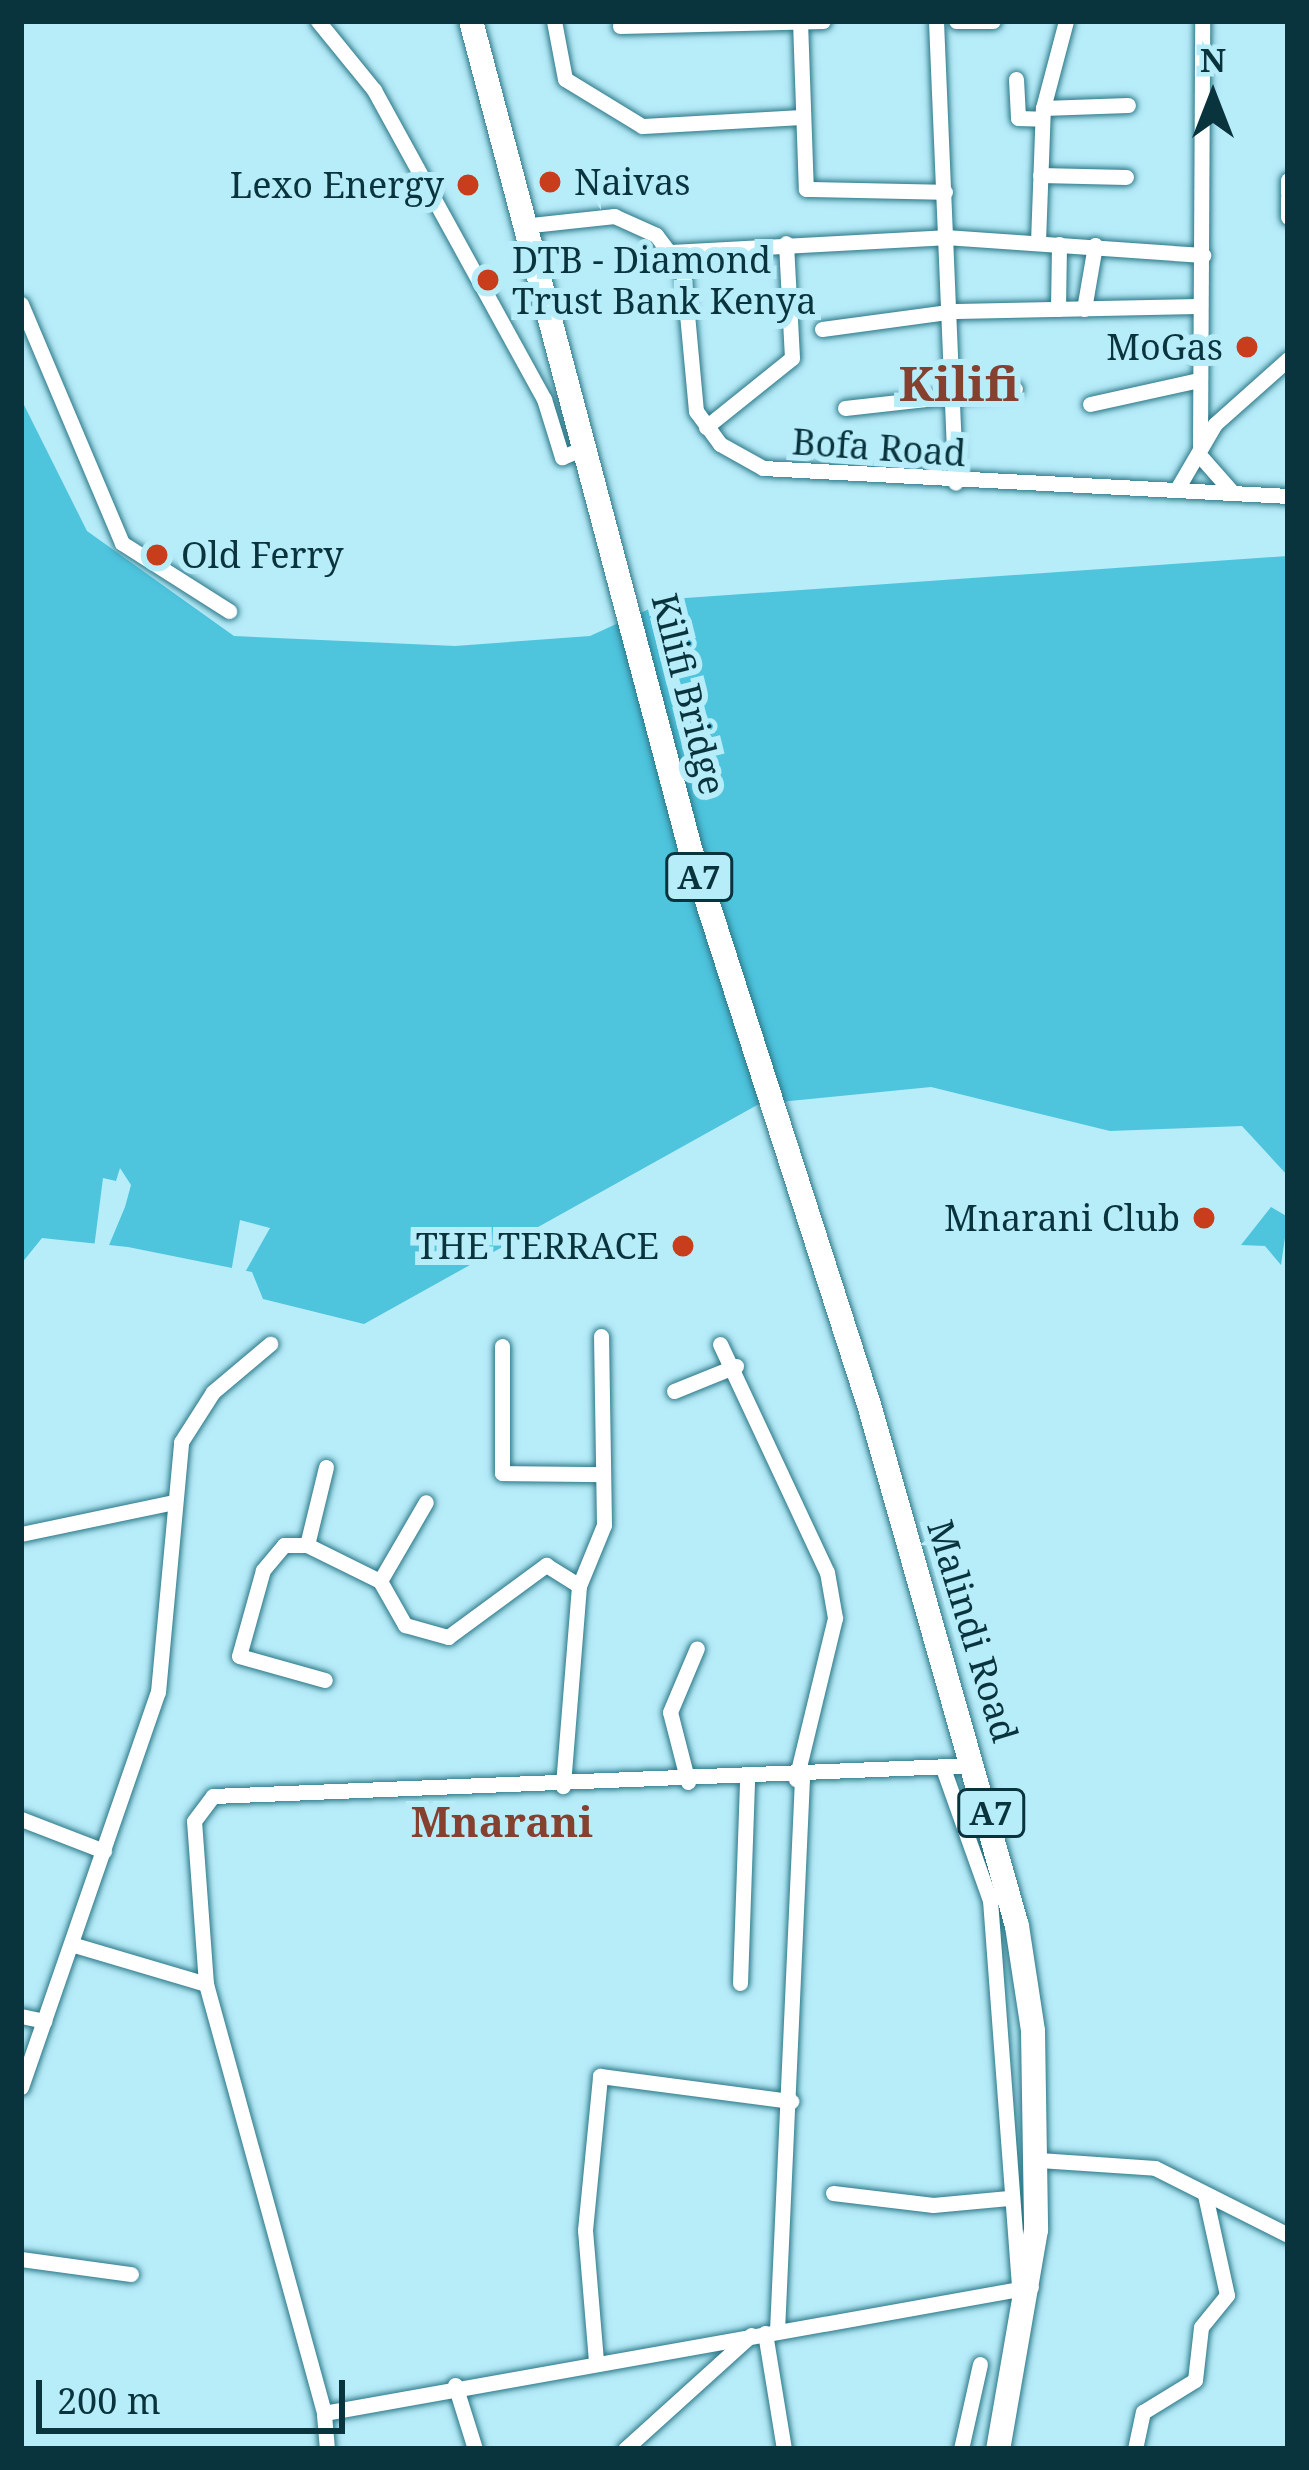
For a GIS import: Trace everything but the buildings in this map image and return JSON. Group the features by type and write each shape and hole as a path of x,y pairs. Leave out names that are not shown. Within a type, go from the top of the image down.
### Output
{"highway":[{"name":"A7","path":"471,21 584,448"},
{"name":"Kilifi Bridge","path":"584,448 690,848 804,1197"},
{"name":"Malindi Road","path":"804,1197 975,1766 1028,1982 1039,2160 1025,2288 998,2449"}],"street":[{"path":"317,21 374,89 544,399 562,457 584,448"},
{"path":"554,21 565,79 642,126 803,117"},
{"path":"800,21 808,190 946,192"},
{"path":"620,26 824,21"},
{"path":"936,21 955,483"},
{"path":"956,21 993,21"},
{"path":"1038,242 1043,114 1066,21"},
{"path":"1198,490 1202,21"},
{"path":"1016,80 1018,118 1128,105"},
{"path":"1040,175 1126,177"},
{"path":"1288,180 1288,217"},
{"path":"525,235 568,221 631,221 671,252 686,284 688,386 706,427 790,364 786,243"},
{"path":"671,252 945,237 1202,255"},
{"path":"1058,309 1060,244"},
{"path":"1084,309 1095,244"},
{"path":"21,304 100,478 122,543 229,611"},
{"path":"822,329 949,314 1197,306"},
{"path":"1156,490 1288,359"},
{"path":"1090,404 1199,380"},
{"path":"845,408 953,391 1015,389"},
{"name":"Bofa Road","path":"706,427 763,468 955,483 1288,496"},
{"path":"1177,489 1200,450"},
{"path":"1200,450 1232,492"},
{"path":"563,1786 580,1586 604,1525 601,1336"},
{"path":"21,2087 158,1692 170,1503 191,1422 270,1344"},
{"path":"720,1344 736,1366 827,1572 835,1618 799,1779 791,2101 764,2333 784,2449"},
{"path":"502,1346 502,1473 602,1474"},
{"path":"674,1391 736,1366"},
{"path":"308,1545 326,1467"},
{"path":"380,1581 427,1502"},
{"path":"21,1534 170,1503"},
{"path":"325,1680 239,1656 263,1570 284,1545 308,1545 380,1581 405,1625 448,1637 546,1565 580,1586"},
{"path":"688,1782 670,1712 697,1648"},
{"path":"327,2449 324,2413 206,1984 202,1800 799,1779 975,1766"},
{"path":"324,2413 455,2385 1025,2288 1009,2198 990,1900 944,1771"},
{"path":"740,1983 747,1780"},
{"path":"21,1820 104,1851"},
{"path":"70,1944 206,1984"},
{"path":"21,2016 44,2021"},
{"path":"596,2361 585,2230 600,2076 791,2101"},
{"path":"1039,2160 1126,2162 1288,2236"},
{"path":"833,2193 933,2205 1009,2198"},
{"path":"1135,2449 1143,2412 1195,2380 1201,2327 1227,2295 1205,2195"},
{"path":"21,2258 131,2275"},
{"path":"625,2449 764,2333"},
{"path":"962,2449 980,2364"},
{"path":"455,2385 475,2449"}],"water":[{"path":"21,399 87,531 234,636 455,646 590,636 671,599 1288,556 1288,1176 1242,1126 1110,1131 931,1087 759,1104 364,1324 263,1299 252,1272 128,1247 42,1238 21,1264"},
{"path":"1271,1207 1288,1217 1281,1265 1265,1246 1241,1245"}],"pier":[{"path":"120,1168 131,1185 125,1207 107,1250 94,1248 103,1178 116,1181"},
{"path":"240,1220 270,1228 243,1276 231,1273"}],"place":[{"name":"Naivas","path":"550,182"},
{"name":"Lexo Energy","path":"468,185"},
{"name":"DTB - Diamond Trust Bank Kenya","path":"488,280"},
{"name":"MoGas","path":"1247,347"},
{"name":"Old Ferry","path":"157,555"},
{"name":"Mnarani Club","path":"1204,1218"},
{"name":"THE TERRACE","path":"683,1246"}],"district":[{"name":"Kilifi","path":"959,383"},
{"name":"Mnarani","path":"502,1821"}]}
